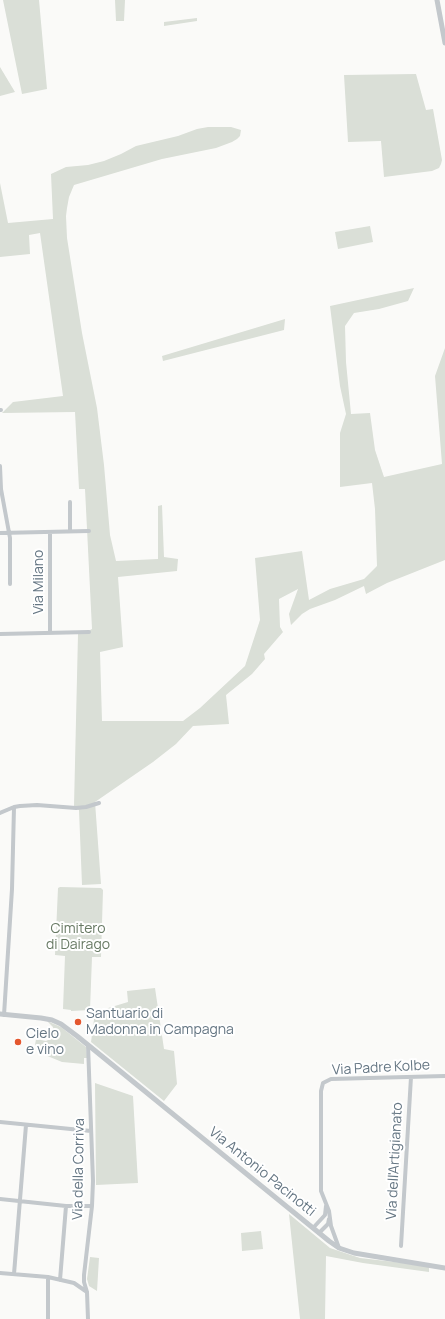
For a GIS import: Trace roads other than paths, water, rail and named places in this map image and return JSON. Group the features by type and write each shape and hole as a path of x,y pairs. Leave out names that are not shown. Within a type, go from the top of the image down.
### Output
{"street":[{"path":"437,0 445,43"},
{"path":"0,466 1,489 10,538 10,584"},
{"path":"70,502 70,531"},
{"path":"0,533 88,531"},
{"name":"Via Milano","path":"50,532 50,633"},
{"path":"0,634 89,632"},
{"path":"0,813 14,807 37,805 76,808 99,803"},
{"path":"2,1015 12,889 14,807"},
{"name":"Via Antonio Pacinotti","path":"2,1015 41,1018 52,1020 61,1024 339,1248 354,1253 445,1268"},
{"name":"Via della Corriva","path":"88,1045 93,1181 92,1206 84,1275 84,1282 87,1292 88,1319"},
{"name":"Via Padre Kolbe","path":"339,1248 331,1226 329,1210 326,1206 321,1191 321,1091 323,1083 331,1079 445,1076"},
{"name":"Via dell'Artigianato","path":"401,1246 411,1077"},
{"path":"0,1122 91,1131"},
{"path":"14,1274 26,1125"},
{"path":"0,1199 66,1206 92,1206"},
{"path":"60,1280 66,1206"},
{"path":"313,1228 325,1215 326,1206"},
{"path":"319,1233 328,1224 330,1217"},
{"path":"0,1273 48,1278 74,1283 87,1292"},
{"path":"48,1278 48,1319"}],"place":[{"name":"Santuario di Madonna in Campagna","path":"78,1022"},
{"name":"Cielo e vino","path":"18,1042"}],"park label":[{"name":"Cimitero di Dairago","path":"78,938"}]}
